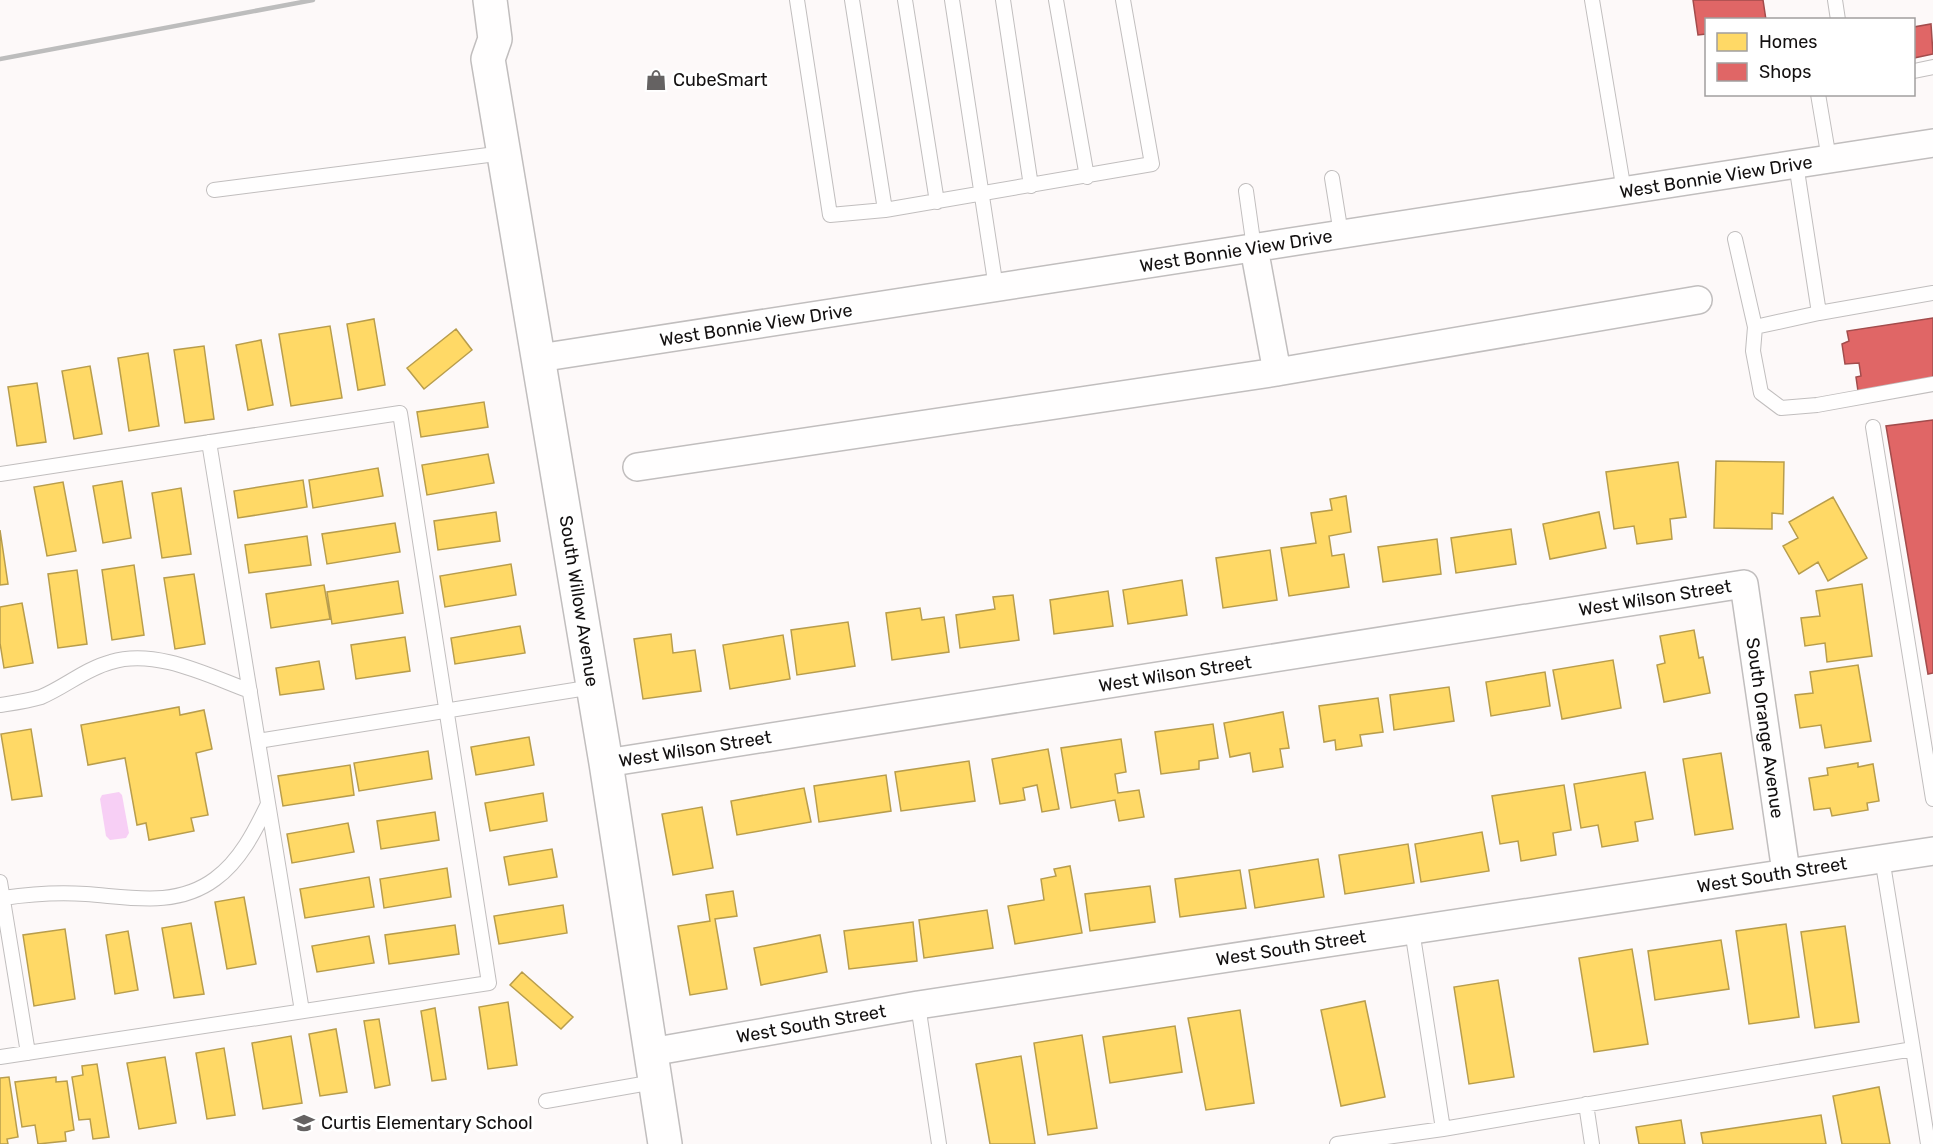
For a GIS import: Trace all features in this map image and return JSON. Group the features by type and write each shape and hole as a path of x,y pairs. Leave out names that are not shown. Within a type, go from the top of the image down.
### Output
{"street":[{"name":"South Willow Avenue","path":"467,0 474,45 488,59"},
{"name":"South Willow Avenue","path":"490,0 495,39 488,59 606,764 664,1144"},
{"name":"West Bonnie View Drive","path":"539,358 1933,143"},
{"path":"1254,248 1277,372"},
{"path":"637,467 1277,372 1698,300"},
{"name":"West Wilson Street","path":"606,764 1744,584"},
{"name":"South Orange Avenue","path":"1744,584 1786,872"},
{"name":"West South Street","path":"653,1067 918,1005 1933,851"}],"lane":[{"path":"797,0 830,215 937,202 1152,164 1123,0"},
{"path":"852,0 885,210"},
{"path":"905,0 937,202"},
{"path":"952,0 984,194 996,288"},
{"path":"1003,0 1031,186"},
{"path":"1056,0 1087,177"},
{"path":"1592,0 1624,191"},
{"path":"1835,0 1838,18"},
{"path":"1915,71 1933,67"},
{"path":"1818,96 1829,159"},
{"path":"213,190 504,153"},
{"path":"1796,164 1819,313"},
{"path":"1332,178 1341,234"},
{"path":"1246,191 1254,248"},
{"path":"1735,239 1755,327 1753,351 1761,393 1781,408 1817,405 1933,384"},
{"path":"1755,327 1933,293"},
{"path":"0,474 400,413 489,982 0,1057"},
{"path":"1873,427 1933,800"},
{"path":"209,442 302,1011"},
{"path":"0,705 41,697 81,673 114,661 150,659 192,669 250,691"},
{"path":"258,741 593,687"},
{"path":"3,898 43,893 144,900 178,896 215,879 248,843 268,804"},
{"path":"1882,858 1928,1144"},
{"path":"0,882 28,1053"},
{"path":"1412,930 1443,1129"},
{"path":"918,1005 939,1144"},
{"path":"1337,1144 1443,1129 1912,1049"},
{"path":"546,1101 653,1067"},
{"path":"1586,1104 1592,1144"}],"shaded area":[{"path":"119,792 122,795 129,833 126,838 110,840 106,836 100,799 102,795"}],"building: Homes":[{"path":"374,319 385,385 358,390 347,324"},
{"path":"330,326 342,398 291,406 279,334"},
{"path":"456,329 472,350 424,389 407,368"},
{"path":"261,340 273,405 248,410 236,345"},
{"path":"204,346 214,419 185,423 174,350"},
{"path":"148,353 159,426 129,431 118,358"},
{"path":"90,366 102,434 74,439 62,371"},
{"path":"37,383 46,442 17,446 8,387"},
{"path":"484,402 488,427 421,437 417,412"},
{"path":"488,454 494,483 427,495 422,465"},
{"path":"1716,461 1784,462 1783,514 1772,513 1772,529 1714,528"},
{"path":"1678,462 1686,517 1670,519 1672,539 1637,544 1634,526 1614,529 1606,472"},
{"path":"378,468 383,496 313,508 309,480"},
{"path":"303,480 307,507 238,518 234,491"},
{"path":"122,481 131,538 103,543 93,486"},
{"path":"63,482 76,551 47,556 34,487"},
{"path":"181,488 191,554 162,558 152,493"},
{"path":"1346,496 1351,532 1329,536 1332,556 1344,554 1349,587 1289,596 1281,548 1316,543 1311,513 1332,510 1330,499"},
{"path":"1833,497 1867,558 1828,581 1818,562 1799,574 1783,546 1798,538 1789,522"},
{"path":"496,512 500,541 438,550 434,521"},
{"path":"1599,512 1606,548 1550,559 1543,524"},
{"path":"395,523 400,552 327,564 322,534"},
{"path":"1511,529 1516,564 1456,573 1451,538"},
{"path":"0,530 8,584 0,585"},
{"path":"307,536 311,565 249,573 245,545"},
{"path":"1437,539 1441,574 1383,582 1378,547"},
{"path":"1270,550 1277,600 1223,608 1216,558"},
{"path":"511,564 516,595 445,607 440,576"},
{"path":"134,565 144,635 112,640 102,570"},
{"path":"77,570 87,644 58,648 48,574"},
{"path":"194,574 205,644 175,649 164,578"},
{"path":"1182,580 1187,615 1128,624 1123,590"},
{"path":"398,581 403,613 332,624 327,592"},
{"path":"1862,584 1872,656 1827,662 1825,643 1805,646 1801,618 1820,616 1816,591"},
{"path":"324,585 330,619 271,628 266,594"},
{"path":"1108,591 1113,626 1054,634 1050,600"},
{"path":"1013,595 1019,640 960,648 956,615 995,609 993,597"},
{"path":"22,603 33,663 4,668 0,643 0,607"},
{"path":"920,608 922,620 944,617 949,652 892,660 886,613"},
{"path":"848,622 855,666 797,675 791,630"},
{"path":"520,626 525,653 455,664 451,638"},
{"path":"1694,630 1699,658 1703,657 1710,693 1664,702 1657,665 1665,663 1660,636"},
{"path":"671,634 673,653 695,650 701,691 643,699 634,639"},
{"path":"783,635 790,679 730,689 723,645"},
{"path":"405,637 410,671 356,679 351,645"},
{"path":"1613,660 1621,708 1562,719 1553,670"},
{"path":"319,661 324,689 280,695 276,668"},
{"path":"1858,665 1871,741 1825,748 1821,725 1800,728 1795,695 1813,693 1810,672"},
{"path":"1545,672 1550,706 1491,716 1486,682"},
{"path":"1449,687 1454,721 1394,730 1390,695"},
{"path":"1378,698 1383,732 1360,735 1362,746 1336,750 1335,740 1324,742 1319,706"},
{"path":"179,707 180,715 204,710 212,749 196,753 208,815 191,818 194,831 149,840 146,823 137,825 125,758 88,765 81,725"},
{"path":"1283,712 1289,748 1280,749 1283,767 1253,772 1250,753 1230,757 1224,723"},
{"path":"1213,724 1218,758 1199,761 1199,769 1161,774 1155,732"},
{"path":"31,729 42,796 12,800 1,734"},
{"path":"529,737 534,765 476,775 471,747"},
{"path":"1121,739 1126,772 1115,774 1118,793 1139,790 1144,817 1119,821 1115,800 1071,808 1061,748"},
{"path":"1048,749 1059,809 1042,812 1037,785 1023,788 1025,800 1000,804 992,759"},
{"path":"428,751 432,779 359,791 354,763"},
{"path":"1721,753 1733,829 1695,835 1683,759"},
{"path":"969,761 975,801 901,811 895,772"},
{"path":"1858,763 1858,767 1873,764 1879,801 1867,803 1868,810 1832,816 1830,808 1814,810 1809,778 1828,775 1827,768"},
{"path":"350,765 354,795 283,806 278,776"},
{"path":"1645,772 1653,819 1635,822 1638,841 1602,847 1598,825 1581,828 1574,784"},
{"path":"886,775 891,811 819,822 814,786"},
{"path":"1564,785 1571,830 1553,833 1556,855 1521,861 1518,841 1500,844 1492,796"},
{"path":"804,788 811,822 737,835 731,801"},
{"path":"543,793 547,821 490,831 485,803"},
{"path":"702,807 713,868 673,875 662,814"},
{"path":"435,812 439,840 381,849 377,821"},
{"path":"348,823 354,852 292,863 287,834"},
{"path":"1482,832 1489,871 1421,882 1415,844"},
{"path":"1408,844 1414,883 1345,894 1339,855"},
{"path":"552,849 557,877 509,885 504,857"},
{"path":"1318,859 1324,897 1255,908 1249,870"},
{"path":"1070,866 1082,933 1015,944 1008,906 1044,900 1041,879 1056,876 1054,869"},
{"path":"447,868 451,897 384,908 380,879"},
{"path":"1240,870 1246,908 1180,917 1175,879"},
{"path":"369,877 374,907 305,918 300,889"},
{"path":"1150,886 1155,922 1090,931 1085,894"},
{"path":"733,891 737,916 715,919 727,989 690,995 678,926 710,921 706,895"},
{"path":"244,897 256,964 227,969 215,902"},
{"path":"563,905 567,933 499,944 494,916"},
{"path":"987,910 993,948 924,958 919,920"},
{"path":"913,922 917,961 849,969 844,931"},
{"path":"191,923 204,994 174,998 162,928"},
{"path":"1786,924 1799,1017 1749,1024 1736,931"},
{"path":"455,925 459,954 389,964 385,935"},
{"path":"1845,926 1859,1022 1815,1028 1801,932"},
{"path":"65,929 75,999 34,1006 23,935"},
{"path":"128,931 138,990 115,994 106,935"},
{"path":"820,935 827,972 761,985 754,948"},
{"path":"369,936 374,963 317,972 312,946"},
{"path":"1721,940 1729,989 1655,1000 1648,951"},
{"path":"1632,949 1648,1044 1594,1052 1579,958"},
{"path":"522,972 573,1017 561,1029 510,985"},
{"path":"1498,980 1514,1077 1469,1084 1454,987"},
{"path":"1365,1001 1385,1097 1341,1106 1321,1010"},
{"path":"508,1002 517,1065 488,1069 479,1007"},
{"path":"435,1008 446,1079 432,1081 421,1011"},
{"path":"1240,1010 1254,1103 1206,1110 1188,1018"},
{"path":"379,1019 390,1085 375,1088 364,1021"},
{"path":"1175,1026 1182,1072 1110,1083 1103,1037"},
{"path":"336,1029 347,1092 320,1096 309,1034"},
{"path":"1082,1035 1097,1128 1048,1135 1034,1043"},
{"path":"291,1036 302,1103 263,1109 252,1043"},
{"path":"224,1048 235,1115 207,1119 196,1053"},
{"path":"1021,1056 1035,1144 990,1144 976,1064"},
{"path":"165,1057 176,1123 139,1129 127,1063"},
{"path":"97,1064 109,1137 93,1139 90,1119 79,1120 72,1077 83,1075 82,1066"},
{"path":"9,1077 18,1137 7,1139 8,1144 0,1144 0,1078"},
{"path":"56,1077 56,1082 67,1081 74,1130 65,1132 66,1141 38,1144 35,1125 22,1127 15,1082"},
{"path":"1879,1087 1890,1144 1842,1144 1833,1096"},
{"path":"1821,1115 1826,1144 1703,1144 1701,1133"},
{"path":"1681,1120 1685,1144 1639,1144 1636,1127"}],"building: Shops":[{"path":"1693,0 1763,0 1766,18 1705,18 1705,34 1698,35"},
{"path":"1931,24 1933,54 1915,58 1915,27"},
{"path":"1933,318 1933,380 1858,391 1856,377 1861,376 1859,363 1845,364 1842,344 1849,341 1847,331"},
{"path":"1933,420 1933,673 1928,674 1886,426"}],"railway":[{"path":"0,59 313,0"}],"place":[{"name":"CubeSmart","path":"656,80"},
{"name":"Curtis Elementary School","path":"304,1123"}]}
